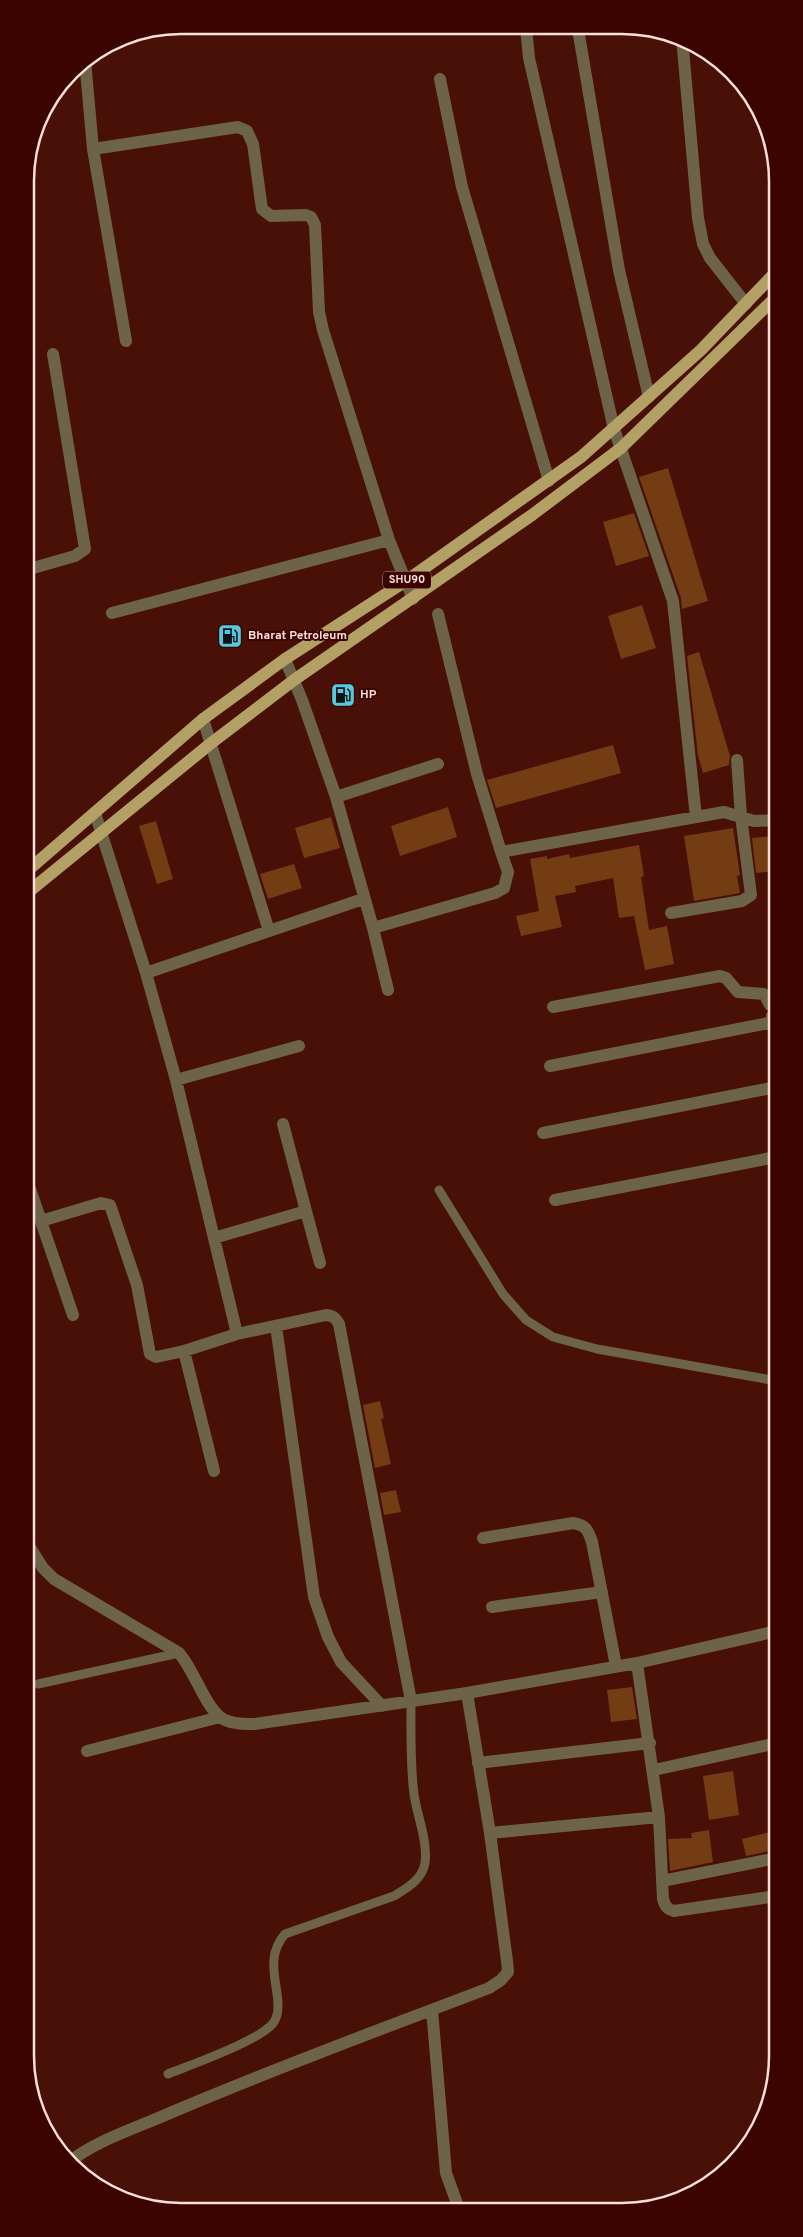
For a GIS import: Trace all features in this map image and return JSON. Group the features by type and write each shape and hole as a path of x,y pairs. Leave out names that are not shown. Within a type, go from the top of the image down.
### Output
{"main road":[{"name":"SHU90","path":"34,864 95,814 203,719 285,659 406,581 549,481 614,429 701,350 769,279"},
{"path":"34,888 210,744 294,680 532,515 621,448 769,304"}],"street":[{"path":"527,34 529,58 614,429 673,601 696,817"},
{"path":"578,35 619,270 649,397"},
{"path":"683,47 698,218 703,244 710,258 746,304"},
{"path":"86,69 93,149 126,341"},
{"path":"440,79 462,187 549,481"},
{"path":"93,149 238,127 247,131 253,144 262,209 271,216 306,215 314,220 319,312 323,330 389,540 413,599"},
{"path":"34,568 75,556 85,549 53,354"},
{"path":"112,613 389,540"},
{"path":"373,928 495,893 504,888 508,872 477,774 438,614"},
{"path":"285,659 336,797 363,899 373,928 388,990"},
{"path":"203,719 269,931"},
{"path":"671,913 742,901 751,894 740,816 737,760"},
{"path":"336,797 438,764"},
{"path":"501,852 724,812 754,821 769,820"},
{"path":"95,814 146,973 176,1080 237,1334"},
{"path":"146,973 363,899"},
{"path":"553,1007 720,976 726,978 738,992 764,994 769,1000"},
{"path":"550,1066 769,1023"},
{"path":"176,1080 299,1046"},
{"path":"543,1133 769,1088"},
{"path":"283,1124 320,1263"},
{"path":"555,1200 769,1158"},
{"path":"34,1200 73,1315"},
{"path":"41,1221 102,1203 110,1205 137,1285 150,1354 156,1357 184,1351 237,1334 326,1315 333,1316 339,1324 410,1701"},
{"path":"214,1238 306,1211"},
{"path":"276,1326 314,1597 328,1637 341,1662 382,1706"},
{"path":"184,1351 214,1471"},
{"path":"483,1538 573,1523 582,1524 589,1531 592,1542 616,1666"},
{"path":"34,1556 54,1579 180,1653 188,1662 212,1708 220,1717 236,1723 254,1724 467,1693 637,1663 769,1633"},
{"path":"492,1607 602,1592"},
{"path":"637,1663 660,1817 662,1881 665,1905 668,1909 674,1911 769,1897"},
{"path":"75,2158 114,2138 238,2084 489,1988 501,1980 508,1972 490,1833 467,1693"},
{"path":"87,1751 220,1717"},
{"path":"478,1763 650,1743"},
{"path":"654,1770 769,1745"},
{"path":"490,1833 660,1817"},
{"path":"662,1881 769,1860"},
{"path":"432,2010 446,2173 457,2203"}],"lane":[{"path":"439,1190 502,1294 526,1320 553,1337 597,1349 769,1380"},
{"path":"38,1684 180,1653"},
{"path":"168,2074 253,2038 274,2022 277,2009 273,1958 276,1944 285,1934 394,1896 409,1887 419,1877 425,1864 411,1768 410,1701"}],"building":[{"path":"668,468 708,601 682,609 681,598 639,477"},
{"path":"634,513 649,556 616,566 603,522"},
{"path":"642,605 656,648 621,659 608,616"},
{"path":"699,652 730,756 729,765 703,773 698,756 687,656"},
{"path":"613,745 621,773 496,808 487,780"},
{"path":"448,807 457,837 400,856 391,826"},
{"path":"331,817 340,848 304,858 295,828"},
{"path":"156,821 173,879 157,884 139,826"},
{"path":"733,828 740,875 737,876 740,893 694,901 684,836"},
{"path":"769,836 769,872 756,873 752,838"},
{"path":"639,845 644,876 641,877 649,930 667,926 674,964 645,970 634,916 619,918 613,878 575,886 576,892 555,896 562,927 521,936 516,916 539,911 530,859 547,856 547,859 569,854 570,858"},
{"path":"294,864 302,888 268,899 260,874"},
{"path":"380,1401 384,1418 381,1419 391,1464 375,1468 363,1405"},
{"path":"396,1490 401,1512 384,1515 380,1493"},
{"path":"632,1687 637,1719 611,1722 607,1690"},
{"path":"733,1771 739,1815 709,1820 703,1776"},
{"path":"709,1830 713,1862 670,1871 668,1839 692,1838 691,1833"},
{"path":"769,1832 769,1851 746,1856 742,1839"}],"place":[{"name":"Bharat Petroleum","path":"230,636"},
{"name":"HP","path":"343,695"}]}
